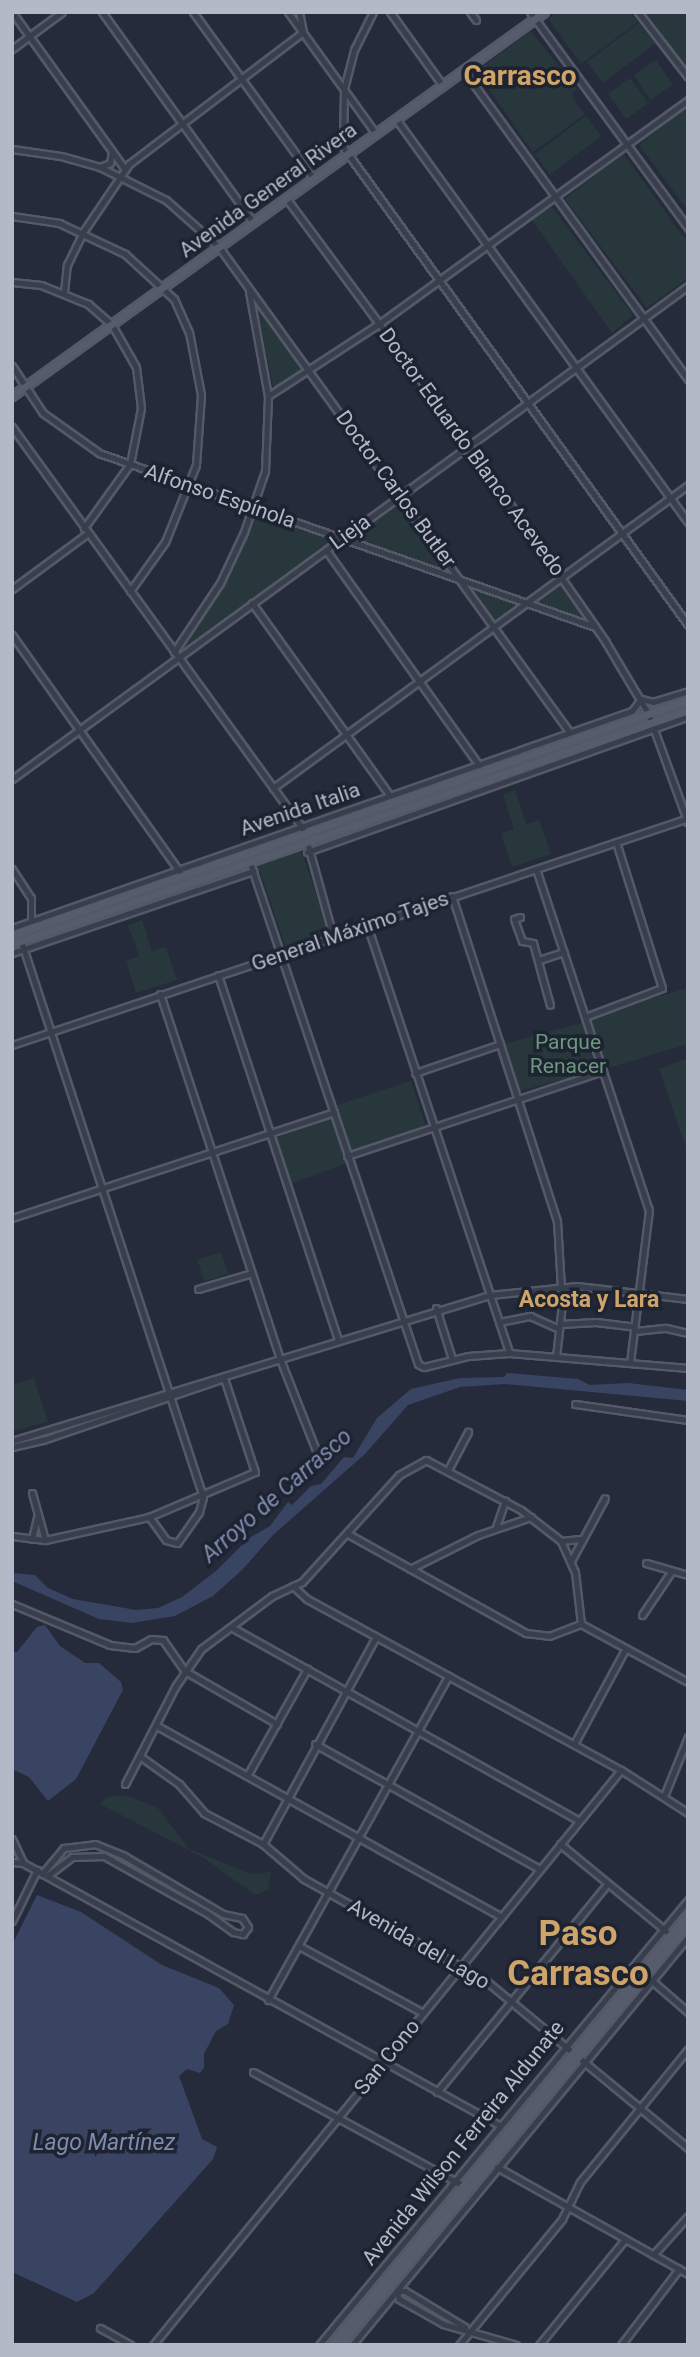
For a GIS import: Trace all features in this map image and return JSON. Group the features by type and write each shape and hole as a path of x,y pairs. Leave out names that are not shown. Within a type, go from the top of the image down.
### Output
{"main road":[{"name":"Avenida General Rivera","path":"12,396 464,71 533,16 544,12"},
{"name":"Avenida Italia","path":"12,935 180,873 289,839 303,830 614,721 644,715 685,701"},
{"path":"652,722 685,701"},
{"name":"Avenida Italia","path":"19,945 251,867 292,848 509,776 620,737 652,722 687,712"},
{"path":"620,737 644,715"},
{"name":"Avenida Wilson Ferreira Aldunate","path":"340,2345 462,2185 578,2056 667,1932 688,1914"},
{"name":"Avenida Wilson Ferreira Aldunate","path":"331,2345 386,2284 688,1924"}],"street":[{"path":"12,12 112,151 123,172"},
{"path":"12,48 62,12"},
{"path":"102,12 253,222"},
{"path":"193,12 313,178"},
{"path":"288,12 376,134"},
{"path":"299,12 303,32"},
{"path":"373,12 358,40 344,89 342,139 348,154 688,625"},
{"path":"390,12 443,86"},
{"path":"470,12 477,20"},
{"path":"638,12 688,77"},
{"path":"533,16 688,228"},
{"path":"64,292 68,265 83,232 123,172 181,122 303,32"},
{"path":"464,71 688,379"},
{"path":"268,396 310,372 380,323 688,100"},
{"path":"396,119 688,522"},
{"path":"12,149 123,172"},
{"path":"100,167 110,163 112,151"},
{"name":"Doctor Carlos Butler","path":"123,172 178,208 219,247 464,582 570,733"},
{"name":"Doctor Eduardo Blanco Acevedo","path":"286,198 469,446 595,627 641,699 644,715 652,722 687,820"},
{"path":"12,216 59,223 125,254 164,287 185,319 200,383 200,441 190,484 164,542 130,592"},
{"path":"12,282 64,292 88,304 112,324 132,357 140,383 140,429 130,464 86,530 12,589"},
{"name":"Lieja","path":"12,779 688,286"},
{"path":"174,652 219,583 254,507 265,471 268,396 249,288"},
{"name":"Alfonso Espínola","path":"12,366 24,388 67,434 130,464 595,627"},
{"path":"12,427 303,830 307,852 333,936"},
{"path":"273,788 688,485"},
{"path":"326,550 479,765"},
{"path":"252,603 390,796"},
{"path":"12,635 180,873"},
{"name":"Avenida Italia","path":"614,721 635,710 641,699 653,702 688,691"},
{"path":"685,701 687,712"},
{"name":"Avenida Italia","path":"620,737 655,731 687,712"},
{"path":"614,721 620,737"},
{"name":"Avenida Italia","path":"12,928 180,873 570,733 600,726"},
{"name":"Avenida Italia","path":"307,852 509,776"},
{"name":"General Máximo Tajes","path":"12,1045 452,896 687,820"},
{"name":"Avenida Italia","path":"289,839 292,848"},
{"path":"585,1017 662,988 616,842"},
{"path":"251,867 420,1366 452,1359 509,1353 688,1368"},
{"path":"12,869 31,898 31,921"},
{"path":"536,869 649,1210 630,1363"},
{"path":"452,896 558,1226 562,1287 556,1357"},
{"path":"520,917 514,919 522,941 533,943 550,1005"},
{"path":"367,925 509,1353"},
{"path":"19,945 203,1497 198,1512 177,1544 166,1540 149,1517"},
{"name":"Avenida Italia","path":"12,953 19,945"},
{"path":"539,960 564,952"},
{"path":"218,975 338,1339"},
{"path":"160,994 280,1359 319,1458"},
{"path":"415,1073 500,1044"},
{"path":"347,1156 603,1071"},
{"path":"12,1218 270,1136 334,1112"},
{"path":"198,1289 251,1273"},
{"path":"12,1447 402,1318 491,1295 562,1287 639,1292 688,1299"},
{"path":"436,1308 452,1359"},
{"path":"499,1322 530,1316 560,1326 596,1322 635,1329 666,1328 688,1333"},
{"path":"12,1536 45,1540 149,1517 203,1497 255,1472 224,1378"},
{"path":"575,1404 688,1420"},
{"path":"12,1440 112,1415"},
{"path":"449,1468 468,1432"},
{"path":"125,1784 185,1671 201,1649 293,1586 348,1534 399,1475 426,1460 449,1468 505,1501 561,1541 572,1559 581,1624"},
{"path":"32,1493 45,1540"},
{"path":"572,1559 580,1539 605,1498"},
{"path":"496,1527 505,1501"},
{"path":"32,1539 37,1516"},
{"path":"411,1569 496,1527 531,1517"},
{"path":"348,1534 526,1633 549,1636 581,1624 688,1682"},
{"path":"561,1541 580,1539"},
{"path":"646,1563 688,1575"},
{"path":"642,1615 671,1572"},
{"path":"293,1586 376,1637 621,1770 688,1813"},
{"path":"12,1604 110,1646 135,1648 151,1639 163,1640 185,1671 277,1724"},
{"path":"230,1627 579,1821"},
{"path":"263,1844 344,1690 376,1637"},
{"path":"574,1744 626,1648"},
{"path":"247,1776 307,1670"},
{"path":"268,2000 448,1676"},
{"path":"157,1726 501,1917"},
{"path":"664,1796 688,1737"},
{"path":"316,1744 540,1869"},
{"name":"Avenida del Lago","path":"141,1757 179,1784 204,1813 263,1844 290,1869 462,1964 512,2000 688,2148"},
{"name":"San Cono","path":"153,2345 621,1770"},
{"path":"12,1839 23,1863"},
{"path":"12,1921 42,1873 64,1848 77,1843 124,1856 182,1893 227,1916 242,1918 246,1931 233,1932 211,1915 178,1900 121,1862 83,1854 42,1873"},
{"path":"560,1844 667,1932"},
{"path":"121,1862 124,1856"},
{"path":"12,1861 23,1863 42,1873 499,2126"},
{"path":"437,2092 607,1884"},
{"path":"178,1900 182,1893"},
{"name":"Avenida Wilson Ferreira Aldunate","path":"319,2345 566,2044 667,1932 688,1900"},
{"name":"Avenida Wilson Ferreira Aldunate","path":"352,2345 497,2167 578,2056 688,1937"},
{"path":"299,1946 423,2013"},
{"path":"651,1980 688,2012"},
{"path":"459,2345 568,2208 580,2182 688,2049"},
{"path":"253,2072 462,2185"},
{"path":"497,2167 688,2274"},
{"path":"653,2255 688,2216"},
{"path":"539,2345 625,2239"},
{"path":"621,2345 679,2269"},
{"path":"375,2278 397,2291 405,2291 470,2331 516,2345"},
{"path":"100,2328 131,2345"}],"green space":[{"path":"555,12 630,12 638,22 581,64 549,20"},
{"path":"646,12 688,12 688,71"},
{"path":"639,23 655,44 603,83 587,62"},
{"path":"531,31 577,89 571,95 585,114 533,152 476,71"},
{"path":"656,60 673,85 650,100 634,75"},
{"path":"630,78 648,103 626,119 608,94"},
{"path":"688,106 688,217 686,208 639,145"},
{"path":"586,116 601,136 550,174 535,155"},
{"path":"623,153 688,243 688,278 647,308 565,199"},
{"path":"551,206 633,315 612,333 532,220"},
{"path":"260,308 305,371 274,390 257,310"},
{"path":"400,501 454,575 349,540"},
{"path":"257,511 333,537 334,542 183,650 224,583"},
{"path":"557,584 563,585 589,622 533,603"},
{"path":"473,588 514,603 518,607 495,621"},
{"path":"614,729 615,732 311,831 310,828"},
{"path":"515,790 526,824 539,820 551,854 512,867 501,833 514,829 503,794"},
{"path":"301,850 330,933 286,948 258,865"},
{"path":"142,920 152,951 166,947 177,980 136,993 126,961 139,956 128,925"},
{"path":"688,988 688,1044 605,1069 590,1016"},
{"name":"Parque Renacer","path":"585,1022 598,1070 517,1092 504,1044"},
{"path":"688,1058 688,1154 659,1069"},
{"path":"411,1081 426,1127 349,1152 334,1106"},
{"path":"331,1118 347,1163 292,1183 276,1138"},
{"path":"221,1252 228,1274 204,1282 197,1260"},
{"path":"34,1378 48,1422 12,1431 12,1385"},
{"path":"125,1795 158,1808 189,1849 251,1874 271,1872 268,1890 255,1895 204,1858 100,1804 107,1797"}],"water":[{"path":"507,1373 578,1379 590,1385 628,1383 688,1390 688,1401 504,1384 460,1387 408,1405 365,1454 273,1535 242,1570 213,1596 175,1616 132,1623 99,1619 12,1581 12,1573 35,1575 48,1588 73,1599 136,1610 158,1608 182,1597 216,1571 249,1538 270,1526 288,1502 292,1505 311,1486 321,1484 344,1457 353,1458 377,1418 411,1389 460,1378 504,1377"},
{"path":"45,1625 60,1646 85,1663 99,1663 121,1682 123,1690 76,1779 48,1801 29,1777 12,1769 12,1652 17,1652 37,1627"},
{"name":"Lago Martínez","path":"37,1895 81,1912 162,1965 219,1988 234,2005 228,2024 216,2031 204,2054 204,2068 200,2073 187,2069 179,2076 202,2139 217,2147 213,2159 94,2293 77,2302 12,2272 12,1945"}],"district":[{"name":"Carrasco","path":"520,76"},
{"name":"Acosta y Lara","path":"589,1300"},
{"name":"Paso Carrasco","path":"578,1954"}],"water label":[{"name":"Arroyo de Carrasco","path":"277,1496"}]}
